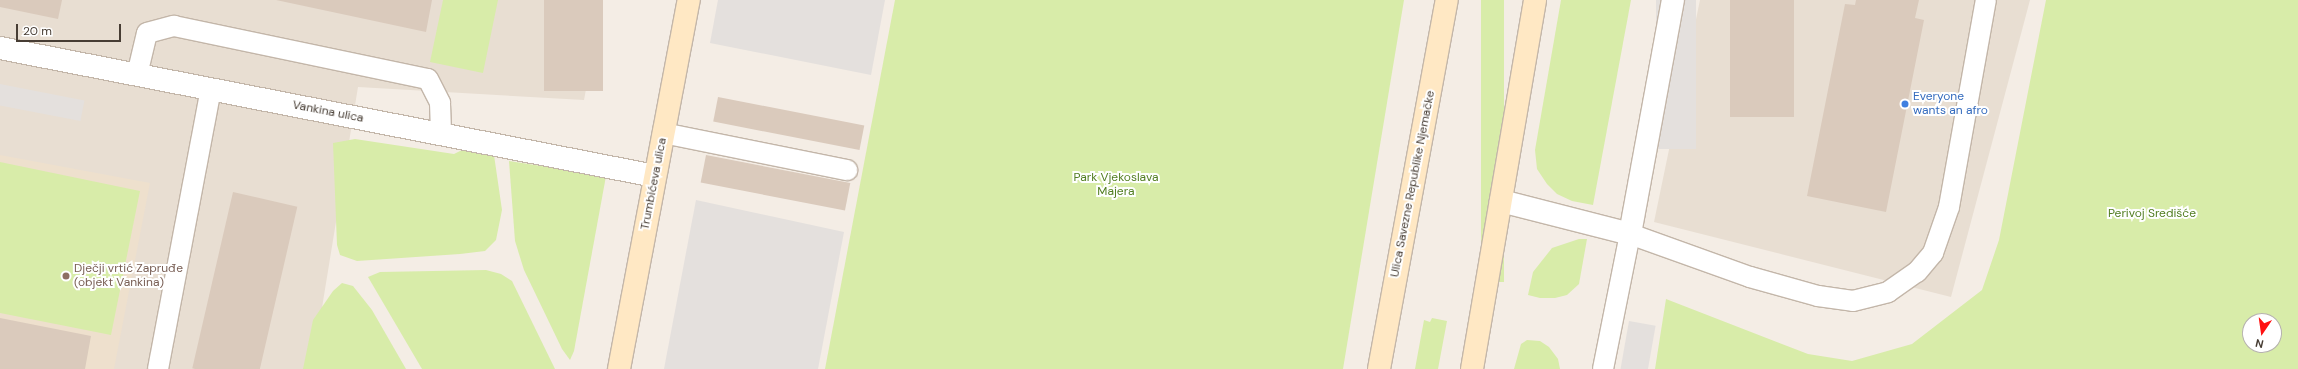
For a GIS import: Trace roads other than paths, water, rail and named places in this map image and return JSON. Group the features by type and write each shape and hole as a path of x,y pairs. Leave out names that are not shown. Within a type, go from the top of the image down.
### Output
{"street":[{"name":"Trumbićeva ulica","path":"619,369 689,0"},
{"name":"Ulica Savezne Republike Njemačke","path":"1379,369 1447,0"},
{"path":"1472,369 1534,0"},
{"path":"1501,201 1630,234 1673,0"},
{"name":"Vankina ulica","path":"0,48 655,176"}],"lane":[{"path":"1603,369 1630,234 1750,277 1818,296 1853,301 1888,292 1917,272 1933,253 1942,232 1949,207 1986,0"},
{"path":"137,74 147,33 174,26 428,79 440,103 441,134"},
{"path":"158,369 211,89"},
{"path":"663,133 847,170"}],"place":[{"name":"Everyone wants an afro","path":"1905,104"},
{"name":"Dječji vrtić Zapruđe (objekt Vankina)","path":"66,276"}],"park label":[{"name":"Park Vjekoslava Majera","path":"1116,185"},
{"name":"Perivoj Središće","path":"2152,214"}]}
